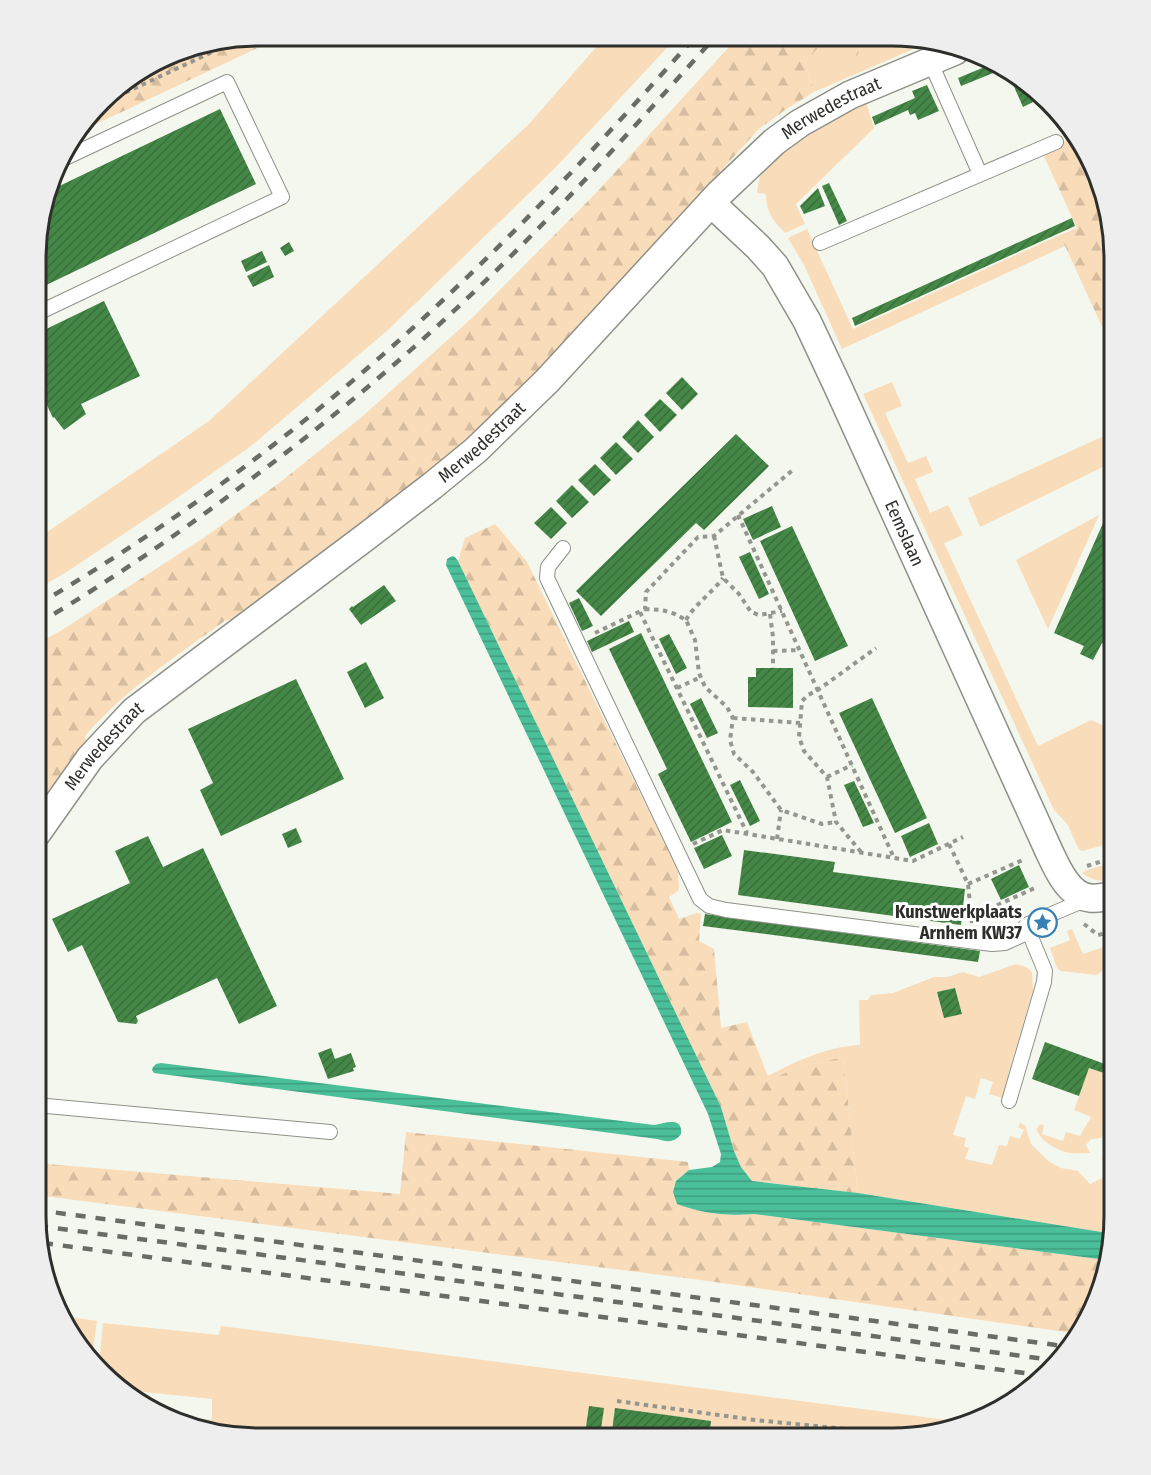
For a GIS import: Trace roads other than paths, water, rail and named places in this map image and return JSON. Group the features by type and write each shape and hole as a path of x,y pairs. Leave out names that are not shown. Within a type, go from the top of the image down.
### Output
{"street":[{"name":"Merwedestraat","path":"46,820 90,758 134,711 367,536 476,450 547,381 720,193 767,148 800,123 850,95 948,54"},
{"name":"Eemslaan","path":"711,203 759,247 775,266 807,321 1048,849 1083,889"}],"lane":[{"path":"930,61 980,174"},
{"path":"46,308 282,197 227,82 74,154"},
{"path":"820,243 1056,142"},
{"path":"563,548 548,567 547,578 700,899 709,906 726,910 992,944 1005,943 1029,932"},
{"path":"1009,1101 1044,982 1045,971 1026,926 1083,889"},
{"path":"46,1106 330,1132"}],"railway":[{"path":"46,600 145,537 249,464 396,343 509,237 687,46"},
{"path":"46,619 118,574 196,520 277,460 393,366 449,316 538,229 707,46"},
{"path":"46,1211 1061,1346"},
{"path":"47,1227 1049,1360"},
{"path":"48,1244 1034,1374"}],"place":[{"name":"Kunstwerkplaats Arnhem KW37","path":"1043,922"}]}
